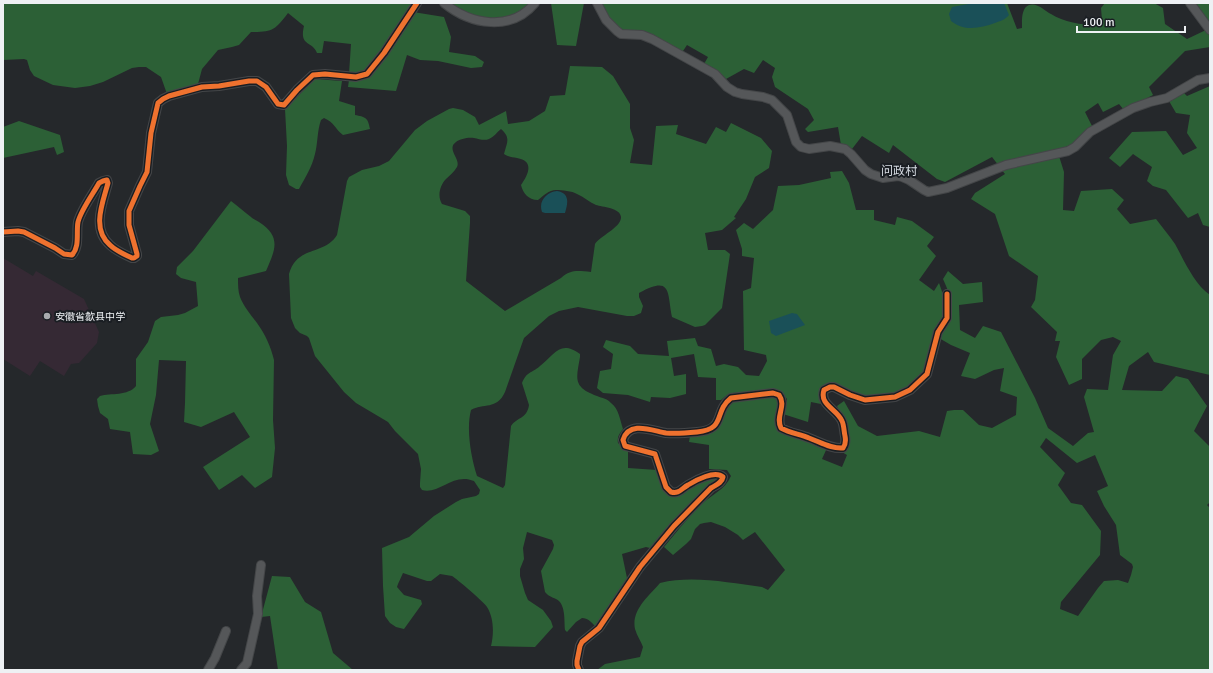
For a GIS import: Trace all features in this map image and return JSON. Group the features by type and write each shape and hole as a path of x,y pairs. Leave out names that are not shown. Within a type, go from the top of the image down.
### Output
{"street":[{"path":"3,232 24,232 64,254 69,256 72,255 74,254 77,243 80,216 99,183 107,180 108,183 99,216 102,233 105,240 111,246 134,258 137,254 129,225 129,211 147,172 151,133 157,105 162,99 202,87 219,86 249,80 263,85 278,104 284,105 313,75 325,74 356,77 362,76 369,72 384,53 417,3"},
{"path":"444,3 466,17 497,22 507,21 520,16 527,12 535,3"},
{"path":"598,3 606,20 621,34 642,35 652,39 715,74 727,87 735,92 772,100 787,115 796,142 801,147 808,150 830,146 845,150 871,174 883,178 898,176 902,177 928,192 948,188 1006,165 1068,151 1075,147 1090,132 1133,108 1167,98 1198,80 1210,78"},
{"path":"1190,3 1210,30"},
{"path":"579,670 577,661 582,642 599,628 640,567 674,526 711,488 719,484 723,479 720,474 711,475 688,485 679,492 670,492 666,487 655,454 625,446 623,440 626,434 629,431 640,428 649,428 660,432 673,433 708,430 715,426 725,405 731,398 773,393 779,395 782,401 782,407 778,420 781,428 832,447 843,448 846,442 842,421 825,402 823,396 824,390 834,387 865,400 895,397 910,390 927,374 938,332 947,318 947,294"},
{"path":"241,670 247,663 258,614 257,596 261,565"},
{"path":"208,670 215,658 226,631"}],"shaded area":[{"name":"安徽省歙县中学","path":"3,258 33,276 36,271 84,299 99,332 97,343 79,363 71,364 64,376 40,361 30,376 3,359"}],"green space":[{"path":"3,3 415,3 370,67 362,74 349,74 351,44 324,41 322,53 317,53 303,37 304,26 288,13 273,29 251,32 239,45 218,50 202,69 198,84 167,94 161,77 146,67 132,68 103,82 75,88 53,85 34,76 30,70 27,60 3,60"},
{"path":"449,3 538,3 530,12 500,19 474,16"},
{"path":"551,3 584,3 576,46 557,45"},
{"path":"595,3 1007,3 1017,29 1022,28 1022,15 1026,7 1032,4 1056,17 1067,21 1079,24 1097,25 1102,20 1101,8 1105,3 1154,3 1163,8 1165,24 1187,39 1206,30 1210,34 1210,47 1185,51 1149,87 1153,95 1124,110 1119,104 1103,112 1098,103 1085,112 1092,126 1074,143 1058,151 999,166 992,157 945,182 937,179 893,145 889,153 862,136 852,149 841,145 838,127 808,132 805,129 814,120 808,109 775,87 772,77 775,68 763,60 754,73 744,69 726,79 704,64 708,57 687,45 681,54 656,38 625,37"},
{"path":"1196,3 1210,3 1210,23"},
{"path":"413,12 444,17 451,37 449,52 475,56 484,62 482,67 471,68 438,61 420,60 407,55 396,91 348,87 349,80 366,78 374,72"},
{"path":"570,66 602,67 613,76 630,104 630,128 634,140 630,163 652,165 656,126 678,125 676,134 706,144 716,127 726,132 731,123 761,138 772,151 769,168 755,177 746,199 734,217 736,218 722,230 705,233 708,250 725,250 730,254 722,308 705,325 695,327 672,317 666,289 663,286 657,286 639,293 643,306 641,313 634,316 578,307 559,311 549,316 524,338 502,398 494,404 471,410 469,434 477,476 503,488 505,485 511,426 526,413 529,405 522,383 528,374 537,369 554,353 562,348 567,348 580,354 577,377 580,386 589,393 608,400 618,411 623,429 619,436 618,443 628,451 628,468 657,470 678,495 698,484 715,478 718,479 667,528 650,548 646,547 622,554 627,578 601,621 595,626 588,619 582,618 567,632 565,630 563,608 559,601 545,592 541,571 554,545 552,540 527,532 523,548 524,559 520,569 520,576 528,600 543,610 551,621 553,627 535,647 491,646 493,626 487,607 481,600 452,576 440,574 431,581 427,581 403,573 397,587 404,595 421,600 422,604 404,629 396,627 390,623 385,616 382,548 409,537 434,516 462,499 476,496 479,494 480,490 474,481 459,479 428,491 422,490 420,487 421,469 418,454 388,422 356,403 344,392 315,356 309,338 295,328 291,318 289,274 293,265 304,254 332,242 337,235 349,177 362,170 379,166 389,161 415,130 427,121 453,108 463,110 475,117 479,125 506,111 508,124 529,121 545,111 550,96 565,95","holes":["501,129 507,138 504,154 523,160 528,165 528,173 521,185 523,191 531,199 538,200 553,190 570,191 580,195 596,205 615,210 621,218 620,222 614,229 595,244 591,272 575,271 568,273 505,311 466,281 470,216 465,211 442,204 439,194 444,181 453,172 458,164 452,148 456,142 469,138 487,140"]},
{"path":"315,79 342,81 339,101 355,106 355,115 366,118 370,129 343,135 327,120 324,118 321,120 316,150 312,163 299,189 296,189 289,185 286,175 287,146 285,109"},
{"path":"1210,86 1210,227 1203,225 1198,213 1188,218 1166,190 1153,186 1147,181 1152,167 1133,154 1120,167 1109,158 1132,132 1166,131 1183,155 1197,148 1187,133 1190,115 1176,113 1169,101 1184,93 1187,96"},
{"path":"19,121 60,135 64,152 57,155 54,147 3,158 3,127"},
{"path":"1059,156 1064,172 1063,210 1074,211 1081,191 1112,189 1124,200 1117,209 1130,224 1156,219 1175,244 1194,278 1210,295 1210,375 1154,362 1148,352 1129,366 1122,390 1162,391 1176,376 1188,379 1207,406 1194,431 1210,447 1210,502 1207,505 1210,508 1210,670 597,670 605,664 640,657 643,647 635,629 634,622 638,610 646,598 660,583 685,580 711,580 762,587 768,590 785,570 755,532 743,540 725,527 711,522 700,524 695,529 691,539 673,555 664,547 692,514 706,500 722,488 731,476 727,470 709,469 709,445 689,442 690,436 719,428 724,413 735,401 769,396 776,397 778,400 775,417 777,427 827,448 822,459 842,467 847,455 842,452 846,449 845,424 837,406 844,401 858,426 877,436 919,431 940,437 947,411 963,410 979,425 992,428 1016,415 1017,397 1000,391 1004,368 994,370 975,379 961,376 970,353 939,338 949,322 952,311 950,297 943,279 948,271 963,284 982,282 983,302 959,305 960,330 975,338 983,326 1001,332 1035,398 1048,428 1073,446 1088,433 1094,432 1084,397 1087,389 1108,390 1113,355 1121,341 1113,337 1101,340 1082,359 1082,379 1069,385 1056,357 1060,341 1055,341 1057,332 1031,307 1035,300 1038,276 1009,256 995,214 971,199 975,193 1005,174 1001,169","holes":["1046,438 1077,463 1095,455 1108,486 1097,491 1104,506 1116,525 1120,555 1132,564 1133,567 1128,583 1118,580 1104,581 1078,616 1060,609 1061,602 1100,555 1101,531 1082,505 1071,503 1058,485 1065,473 1040,447"]},
{"path":"842,171 849,183 856,210 874,210 874,220 895,225 897,217 912,221 934,237 927,246 936,256 919,280 934,291 939,283 946,303 946,316 924,374 900,392 872,396 861,396 832,383 825,385 822,387 820,393 821,404 811,402 808,422 783,414 787,399 781,392 732,393 721,400 716,400 716,378 698,377 694,354 671,358 674,376 686,374 686,394 670,398 651,397 650,402 628,395 603,393 597,388 600,371 611,369 613,354 603,347 606,340 630,346 638,354 669,356 667,341 695,338 698,346 711,349 716,366 724,364 738,367 746,375 759,376 767,361 766,355 744,350 743,291 751,288 754,258 742,256 742,249 736,230 744,223 753,229 773,210 778,186 799,185 831,178 830,172"},
{"path":"231,201 266,228 274,239 274,250 266,271 238,278 238,281 240,297 265,336 274,360 273,420 275,448 272,477 255,488 242,475 219,490 203,467 250,437 234,412 201,427 184,422 186,361 159,360 156,395 150,424 159,451 151,455 133,454 130,432 110,429 108,419 100,413 97,399 104,395 124,393 136,386 136,359 148,342 155,321 161,317 185,313 198,306 196,282 181,278 176,274 177,267 193,251"},
{"path":"272,576 290,577 305,602 321,612 333,653 353,670 278,670 270,616 261,617"}],"water":[{"path":"974,3 1004,3 1009,15 1001,21 973,28 962,27 951,21 949,14 952,7"},
{"path":"557,191 566,196 567,206 565,213 542,212 541,204 544,198 550,193"},
{"path":"792,313 797,314 805,325 776,336 771,333 769,321"}],"cycle path":[{"path":"3,232 24,232 64,254 72,255 76,248 77,226 82,212 99,183 107,180 108,183 100,215 101,231 104,239 112,247 117,251 134,258 137,254 129,225 129,211 147,172 151,133 158,103 169,96 202,87 257,81 266,87 278,104 284,105 313,75 325,74 356,77 367,74 384,53 417,3"},
{"path":"579,670 577,661 582,642 599,628 640,567 674,526 711,488 717,485 723,477 720,475 706,476 691,483 678,492 671,492 666,487 655,454 625,446 623,440 626,434 630,430 636,428 666,433 706,430 716,424 722,409 731,398 773,393 779,395 782,403 779,419 781,428 830,446 843,448 846,441 843,423 840,417 826,403 823,395 824,390 834,387 865,400 895,397 910,390 927,374 938,332 947,318 947,294"}],"place":[{"name":"安徽省歙县中学","path":"47,316"}],"district":[{"name":"问政村","path":"899,171"}]}
